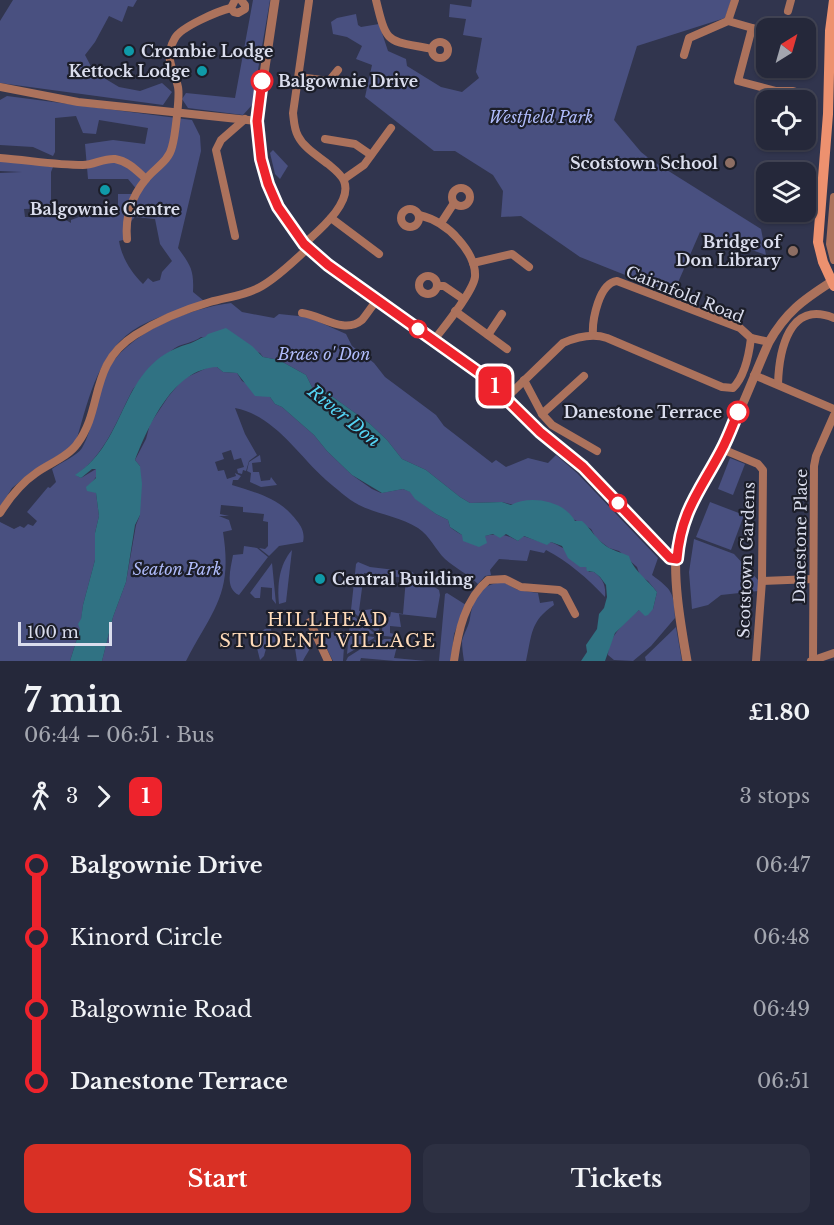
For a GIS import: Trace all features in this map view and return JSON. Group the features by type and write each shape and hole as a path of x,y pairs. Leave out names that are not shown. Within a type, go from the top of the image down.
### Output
{"main road":[{"path":"833,284 823,262 818,242 831,113 830,31 834,0"}],"street":[{"path":"126,239 126,226 131,204 146,179 168,157 172,147 178,88 170,67 174,40 177,35 195,23 233,4 236,13 242,12 245,4 241,0"},
{"path":"275,0 257,121 261,159 268,184 286,221 306,246 328,265 474,368 540,432 583,467 667,555 677,559"},
{"path":"0,513 21,485 76,446 86,428 103,372 111,357 128,339 148,327 177,315 264,285 306,246 331,218 342,200 346,189 344,179 304,145 295,128 293,113 308,0"},
{"path":"376,0 389,38 395,42 432,49"},
{"path":"728,21 735,0"},
{"path":"788,11 791,0"},
{"path":"684,55 689,38 728,21 756,29"},
{"path":"752,28 738,81 769,90"},
{"path":"298,77 329,81 338,70"},
{"path":"0,87 78,102 257,121"},
{"path":"235,236 216,150 221,140 245,120"},
{"path":"344,179 364,165 391,128"},
{"path":"325,139 355,144 371,155"},
{"path":"0,158 40,160 53,165 88,165 117,159 125,162 146,179"},
{"path":"834,197 830,244 834,260"},
{"path":"441,223 454,203"},
{"path":"419,215 441,223 466,248 473,263 475,278 464,299 434,340"},
{"path":"331,218 379,255"},
{"path":"473,263 512,254 529,267"},
{"name":"Cairnfold Road","path":"593,335 593,318 604,289 609,283 617,281 740,328 751,338 770,342"},
{"path":"687,661 681,624 677,559 678,538 686,513 722,449 770,342 789,312 804,298 833,284"},
{"path":"437,286 444,286 464,299"},
{"path":"302,313 350,326 361,320 377,300"},
{"path":"455,311 507,349"},
{"path":"778,384 783,347 796,322 814,313 834,318"},
{"path":"488,335 502,314"},
{"path":"506,398 563,343 593,335 607,338 722,387 733,388 739,382 750,352 751,338"},
{"path":"754,375 834,409"},
{"path":"542,414 584,376"},
{"path":"524,380 542,414 558,429 597,451"},
{"name":"Danestone Place","path":"812,661 814,466 834,415"},
{"name":"Scotstown Gardens","path":"722,449 758,464 763,470 762,581 756,661"},
{"path":"454,661 458,633 473,597 488,579 505,579 521,587 537,590 559,590 564,593 574,614"},
{"path":"762,581 813,579"},
{"path":"310,622 328,661"},
{"path":"812,661 834,653"}],"green space":[{"path":"13,0 137,0 133,7 128,6 122,22 109,16 85,55 94,72 119,87 140,91 162,83 172,92 163,105 0,83 0,21"},
{"path":"253,0 270,0 252,105 243,115 188,108 182,99 186,93 235,98"},
{"name":"Westfield Park","path":"472,0 731,0 725,18 637,46 614,120 641,152 651,160 761,229 766,255 700,232 673,294 580,257 521,216 501,217 503,191 493,175 455,151 434,151 365,97 372,65 356,59 362,46 347,37 333,34 331,22 337,18 356,14 358,25 361,27 379,24 388,51 406,59 407,66 441,87 462,92 479,78 476,72 482,38 463,35 466,19 449,17 450,4 471,7"},
{"path":"7,96 192,120 200,136 201,151 178,248 191,269 193,292 204,301 148,322 120,341 101,368 94,383 75,445 34,470 12,488 0,507 0,173 22,172 0,171 0,159 53,167 51,208 24,209 25,217 61,217 71,223 71,220 79,217 93,216 96,213 116,208 118,194 136,194 138,191 128,179 88,179 85,144 113,140 145,144 148,128 99,120 96,134 83,133 76,116 55,118 53,156 33,147 0,145 0,100","holes":["135,217 155,219 160,244 172,261 162,272 160,280 153,282 148,278 143,284 128,264 119,241 127,239 126,226"]},
{"path":"273,150 288,166 280,179 275,174 270,153"},
{"name":"Braes o' Don","path":"231,303 242,312 274,318 279,314 308,317 346,334 352,346 374,363 385,377 436,415 444,426 492,463 496,460 506,467 528,458 548,463 556,455 577,473 658,558 652,575 671,592 675,618 651,646 633,661 614,660 608,655 614,636 639,610 653,609 657,592 648,581 640,576 637,567 619,551 609,548 596,538 591,529 575,520 502,502 470,503 426,470 402,459 369,423 326,392 317,391 312,387 306,375 279,360 263,357 260,353 201,337 172,350 139,382 103,447 95,458 76,475 81,478 96,469 96,477 90,485 96,493 99,516 95,533 95,560 83,605 80,629 70,661 0,661 0,522 14,529 20,526 24,528 28,524 33,526 37,521 27,512 48,487 50,488 56,482 52,469 82,448 106,373 115,359 128,346 160,325 178,317 197,310"},
{"name":"Seaton Park","path":"209,367 217,367 223,372 237,373 242,381 270,397 275,404 282,407 314,435 352,475 372,489 381,493 403,489 411,492 416,499 448,520 450,527 463,535 503,535 518,541 523,536 547,544 551,542 556,544 578,558 589,572 594,572 600,577 605,597 562,559 546,550 544,553 530,550 527,561 499,559 490,570 491,575 485,576 478,584 445,559 418,528 350,500 315,470 274,427 249,412 235,408 245,434 257,455 249,461 246,471 243,470 242,474 238,473 237,469 244,467 241,458 234,460 231,450 222,453 224,459 215,462 218,471 224,470 227,479 236,476 235,473 241,476 238,480 233,480 232,485 268,497 283,507 300,526 303,542 279,546 269,556 259,548 265,549 268,546 268,522 263,521 264,514 243,512 243,507 221,505 220,514 229,516 219,516 229,520 232,530 223,532 225,571 223,587 212,614 186,661 102,661 113,617 126,582 136,525 140,515 140,466 135,460 146,439 150,424 168,397 183,379"},
{"path":"260,455 261,462 252,463 253,472 259,472 261,481 270,480 271,477 277,485 261,487 250,482 251,473 247,471 249,462"},
{"path":"730,458 745,464 733,495 718,489"},
{"path":"710,502 744,515 731,550 696,537"},
{"path":"694,539 734,554 758,580 758,591 721,595 708,605 692,609 689,572"},
{"path":"244,546 257,548 268,557 239,595 231,588 230,572 233,555 243,554"},
{"path":"292,550 286,602 279,604 280,576 284,562"},
{"path":"358,562 370,567 412,572 439,590 436,618 399,614 401,627 390,626 390,633 395,634 394,637 384,636 382,633 383,613 390,617 391,612 403,614 406,578 364,573 359,611 372,609 371,619 377,619 380,613 379,630 376,632 351,610"},
{"path":"272,563 276,604 272,599 272,588 261,587 260,598 255,598 250,593"},
{"path":"503,582 518,590 538,593 540,603 553,601 554,605 540,617 533,629 526,661 464,661 462,641 476,598 488,586"},
{"path":"447,593 466,605 454,634 451,661 439,661 445,594"},
{"path":"351,614 374,633 349,631"},
{"path":"676,627 682,661 646,661 645,657"},
{"path":"265,629 271,629 272,634 276,634 277,641 267,645 264,656 260,660 257,648 259,633"},
{"path":"334,632 345,634 343,661 333,661 325,645 326,634"},
{"path":"349,634 374,637 374,638 347,654"},
{"path":"306,635 310,648 303,661 297,661 295,648"},
{"path":"384,639 394,639 393,646 397,646 394,658 426,661 361,658 360,661 346,661 348,657 375,640 380,642"}],"water":[{"name":"River Don","path":"226,328 252,346 263,357 279,360 306,375 312,387 317,391 326,392 369,423 402,459 426,470 470,503 502,502 511,505 536,500 546,501 563,508 575,521 582,521 606,546 629,556 637,570 657,592 653,609 645,616 639,610 615,633 605,661 581,661 587,652 586,645 597,629 599,614 604,608 607,597 606,585 594,572 587,571 586,567 580,567 568,558 562,546 551,542 547,545 524,536 518,541 506,534 500,538 493,534 485,536 487,543 479,547 463,541 462,535 450,527 448,520 415,499 410,492 403,489 382,493 352,475 314,435 282,407 275,404 270,397 255,396 237,373 223,372 217,367 201,370 188,377 175,388 155,416 135,460 140,466 142,484 140,515 135,525 126,582 113,617 102,661 70,661 80,629 78,624 95,560 95,533 99,516 96,493 87,491 86,487 96,478 96,469 92,469 81,478 75,475 93,460 106,443 136,385 149,368 165,354"}],"bus line":[{"name":"1","path":"262,81 257,121 261,159 278,207 294,233 328,265 481,374 531,424 583,467 670,558 677,559 678,538 686,513 722,449 738,412"}],"place":[{"name":"Crombie Lodge","path":"129,51"},
{"name":"Kettock Lodge","path":"202,71"},
{"name":"Balgownie Drive","path":"262,81"},
{"name":"Scotstown School","path":"730,163"},
{"name":"Balgownie Centre","path":"105,190"},
{"name":"Bridge of Don Library","path":"793,251"},
{"name":"Danestone Terrace","path":"738,412"},
{"name":"Central Building","path":"320,579"}],"district":[{"name":"HILLHEAD STUDENT VILLAGE","path":"328,630"}]}
